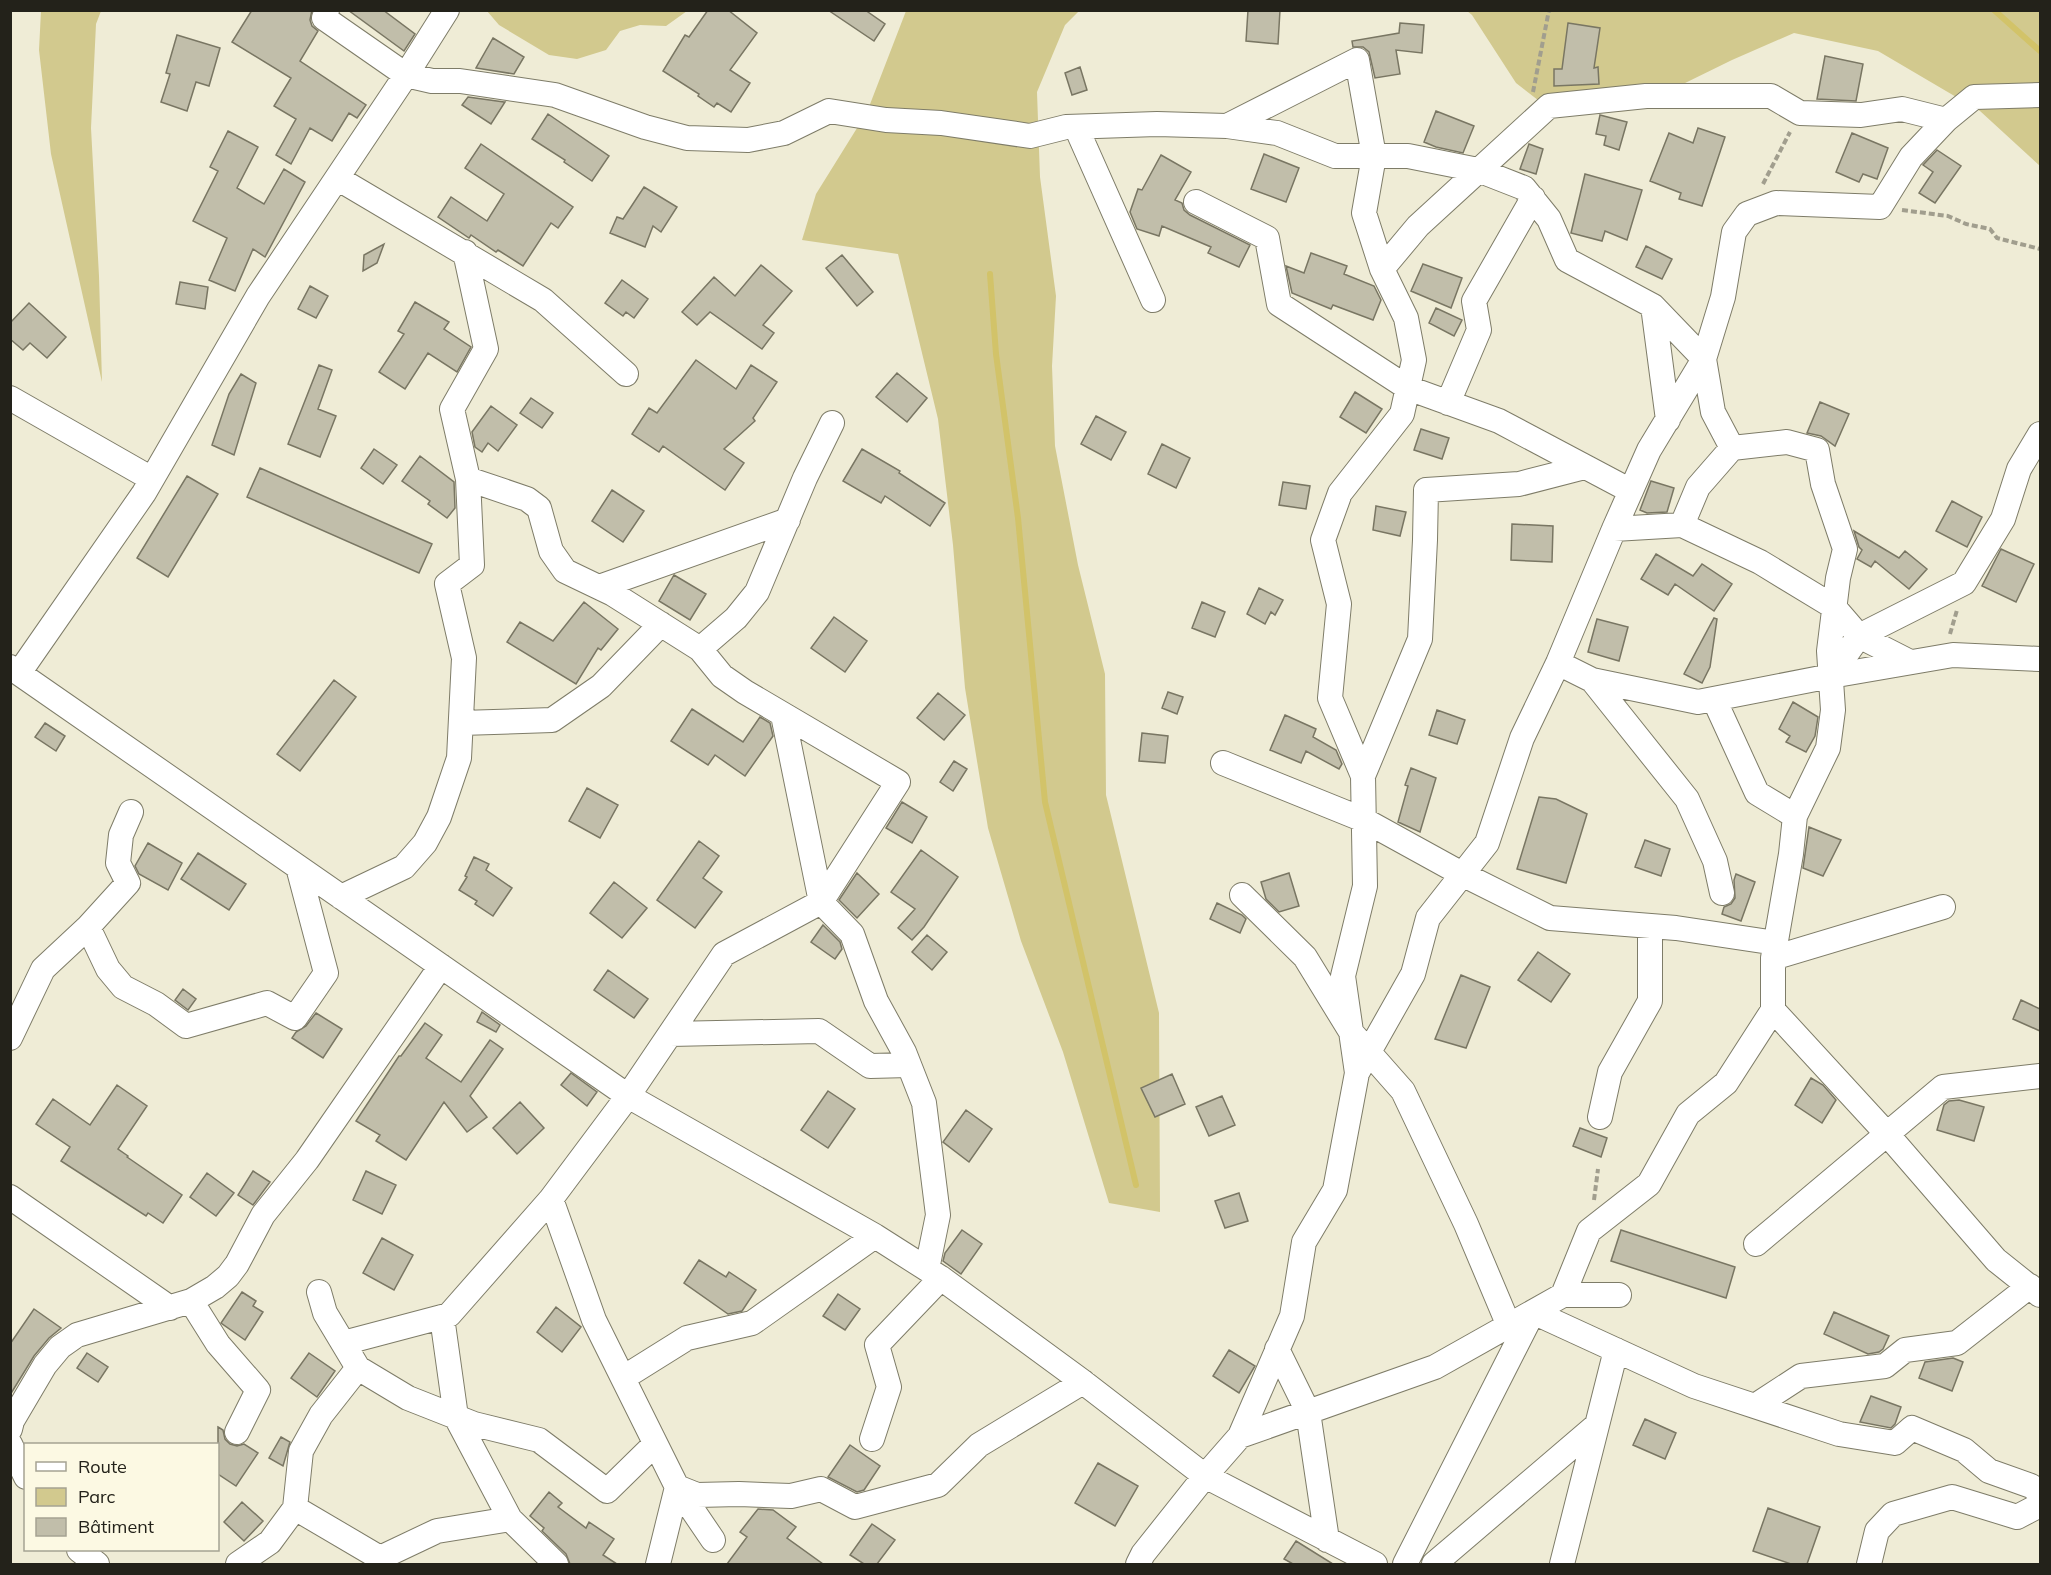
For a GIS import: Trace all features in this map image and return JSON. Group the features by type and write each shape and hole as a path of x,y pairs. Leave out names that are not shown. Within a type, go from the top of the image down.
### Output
{"street":[{"path":"327,10 324,18 406,75 432,81 460,81 555,94 645,127 687,138 748,140 784,133 829,111 886,120 941,123 1030,136 1066,127 1157,124 1227,126 1277,133 1335,156 1408,156 1478,170 1524,188 1549,219 1567,260 1653,306 1704,360 1713,412 1732,448"},
{"path":"447,10 258,296 152,480 100,558 15,670 628,1096 875,1236 934,1273 1083,1382 1205,1476 1373,1564"},
{"path":"1138,1564 1143,1554 1205,1476 1240,1436 1292,1316 1304,1242 1335,1190 1357,1073 1343,976 1365,886 1364,820 1363,776 1330,698 1339,604 1323,540 1340,493 1402,414 1414,360 1406,318 1382,269 1364,213 1374,156 1357,60 1227,126"},
{"path":"1357,1073 1413,974 1428,918 1488,843 1522,738 1558,663 1649,450 1704,360 1723,297 1734,232 1748,214 1776,203 1880,207 1911,157 1946,120 1974,97 2040,95"},
{"path":"1382,269 1418,226 1549,106 1646,96 1771,96 1800,113 1861,116 1902,110 1946,120"},
{"path":"1076,127 1153,300"},
{"path":"337,178 543,300 626,374"},
{"path":"1448,403 1479,330 1474,301 1533,198"},
{"path":"1196,202 1266,237 1279,303 1408,388 1499,421 1631,491"},
{"path":"341,897 404,867 425,843 439,817 459,758 464,658 447,584 472,565 468,479 452,409 486,349 465,252"},
{"path":"1653,306 1668,420"},
{"path":"10,398 152,480"},
{"path":"700,649 736,618 757,592 805,478 832,423"},
{"path":"1831,676 1859,636 1964,583 2003,519 2019,469 2040,434"},
{"path":"1563,1295 1589,1231 1649,1184 1688,1114 1726,1083 1773,1010 1775,951 1795,816 1828,748 1833,710 1829,651 1838,578 1845,549 1824,483 1817,450 1787,442 1732,448 1698,487 1682,525"},
{"path":"1363,776 1420,639 1426,490 1519,484 1585,466"},
{"path":"343,1343 449,1315 551,1198 628,1096 724,954 821,902 898,782 783,715 723,676 700,649 661,624 613,594 565,571 551,552 539,508 527,499 468,479"},
{"path":"599,587 788,520"},
{"path":"1614,529 1682,525 1760,562 1834,608 1859,636 1910,662"},
{"path":"461,723 552,720 601,686 661,624"},
{"path":"1558,663 1592,680 1698,702 1953,655 2040,659"},
{"path":"1592,680 1687,799 1715,861 1722,893"},
{"path":"1714,699 1757,793 1795,816"},
{"path":"783,715 821,902 852,934 876,1001 904,1052 924,1103 938,1215 934,1273 877,1345 889,1387 872,1439"},
{"path":"1223,763 1364,820 1462,874 1550,918 1676,928 1775,951 1942,907"},
{"path":"10,1038 43,969 88,927 128,883 118,863 121,835 131,813"},
{"path":"88,927 108,969 123,987 156,1004 186,1026 267,1002 295,1018 326,973 298,867"},
{"path":"1242,895 1305,957 1351,1032 1403,1091 1514,1332"},
{"path":"1600,1117 1610,1072 1650,1001 1650,926"},
{"path":"10,1429 12,1421 45,1365 60,1347 77,1335 180,1305 215,1287 228,1276 237,1264 263,1215 307,1160 441,966"},
{"path":"1755,1406 1801,1376 1885,1366 1905,1350 1958,1343 2035,1290 1996,1260 1887,1134 1773,1010"},
{"path":"670,1034 819,1031 870,1066 909,1065"},
{"path":"1756,1244 1943,1087 2040,1076"},
{"path":"10,1197 180,1305 218,1344 258,1390 237,1432"},
{"path":"551,1198 594,1320 677,1487 713,1540"},
{"path":"623,1378 687,1338 752,1323 875,1236"},
{"path":"320,1292 325,1313 358,1368 408,1398 474,1424 539,1440 607,1491 656,1444"},
{"path":"1405,1564 1514,1332 1533,1312 1563,1295 1619,1295"},
{"path":"1533,1312 1694,1386 1839,1434 1896,1443 1912,1428 1964,1450 1989,1471 2031,1486 2040,1492"},
{"path":"442,1317 456,1417 510,1519 556,1564"},
{"path":"1240,1436 1435,1367 1514,1332"},
{"path":"1278,1349 1308,1412 1327,1540"},
{"path":"1562,1564 1616,1350"},
{"path":"238,1564 270,1542 294,1508 301,1451 321,1415 358,1368"},
{"path":"677,1487 697,1495 791,1496 821,1489 855,1507 938,1485 979,1445 1083,1382"},
{"path":"1434,1564 1597,1425"},
{"path":"10,1444 24,1473"},
{"path":"658,1564 677,1487"},
{"path":"1869,1564 1877,1531 1893,1514 1952,1497 2017,1517 2040,1505"},
{"path":"294,1508 380,1558 437,1531 510,1519"},
{"path":"80,1551 97,1564"}],"path":[{"path":"1748,214 1800,113"},
{"path":"1880,207 1948,216 1966,224 1990,229 1998,238 2040,249"},
{"path":"1943,657 1964,583"}],"green space":[{"path":"41,11 101,11 96,24 91,128 102,382 51,154 39,50"},
{"path":"487,11 687,11 666,26 640,25 620,31 606,50 577,59 549,55 499,25"},
{"path":"906,11 1079,11 1065,25 1037,92 1040,177 1056,296 1052,366 1055,446 1078,565 1105,674 1106,795 1159,1013 1160,1212 1109,1203 1063,1052 1021,941 988,828 965,688 953,545 938,419 898,254 802,240 816,194 867,112"},
{"path":"1467,11 2040,11 2040,166 1980,111 1878,51 1794,33 1732,60 1628,111 1556,114 1516,83 1472,15"}],"building":[{"path":"252,10 312,10 310,20 312,26 318,31 300,61 366,105 357,118 349,113 332,141 310,128 291,164 276,155 296,119 274,106 291,78 232,42"},
{"path":"348,10 383,10 415,34 404,51"},
{"path":"708,10 728,10 757,33 730,70 750,83 731,112 717,103 714,107 698,96 699,94 663,71 685,35 689,37"},
{"path":"828,10 865,10 885,24 874,41"},
{"path":"1248,10 1280,10 1278,44 1246,41"},
{"path":"1400,23 1424,25 1422,53 1396,50 1400,74 1375,78 1369,52 1363,47 1353,47 1352,41 1399,33"},
{"path":"1568,23 1600,28 1594,68 1598,67 1599,84 1554,86 1554,69 1562,69"},
{"path":"177,35 220,48 209,86 196,82 187,111 161,102 170,74 166,73"},
{"path":"493,38 524,57 514,74 476,68"},
{"path":"1825,56 1863,64 1856,101 1817,99"},
{"path":"1080,67 1087,90 1072,95 1065,73"},
{"path":"468,97 505,102 491,124 462,105"},
{"path":"1436,111 1474,126 1463,153 1424,142"},
{"path":"548,114 609,156 592,181 532,139"},
{"path":"1600,115 1627,122 1619,150 1604,145 1606,136 1596,134"},
{"path":"1698,128 1725,137 1702,206 1679,199 1681,193 1650,181 1669,133 1693,143"},
{"path":"228,131 258,147 237,188 264,204 284,169 305,182 265,257 253,249 235,291 209,280 227,238 193,221 218,171 210,167"},
{"path":"1852,133 1888,148 1877,179 1863,174 1859,182 1836,172"},
{"path":"481,144 573,207 558,228 551,223 523,266 498,250 496,252 471,235 469,238 438,217 451,197 487,221 504,194 465,168"},
{"path":"1529,144 1543,149 1536,174 1520,169"},
{"path":"1937,150 1961,166 1935,203 1919,193 1933,172 1923,165"},
{"path":"1264,154 1299,168 1286,202 1251,189"},
{"path":"1161,155 1191,172 1175,200 1182,203 1184,210 1250,245 1239,267 1208,253 1211,247 1162,226 1159,236 1137,229 1130,212 1138,189 1142,190"},
{"path":"1585,174 1642,190 1627,240 1605,231 1602,241 1571,233"},
{"path":"644,187 677,207 661,232 653,226 645,247 610,233 617,217 623,219"},
{"path":"384,244 377,263 363,271 364,255"},
{"path":"1646,246 1672,259 1662,279 1636,267"},
{"path":"1311,253 1347,266 1344,274 1374,286 1381,300 1373,320 1333,305 1331,309 1292,293 1286,266 1304,273"},
{"path":"842,255 873,292 857,306 826,268"},
{"path":"1423,264 1462,278 1451,308 1411,291"},
{"path":"761,265 792,291 763,325 774,333 762,349 710,312 697,325 682,312 714,277 735,296"},
{"path":"622,280 648,299 634,318 626,312 623,316 605,303"},
{"path":"180,282 208,287 205,309 176,304"},
{"path":"310,286 328,296 316,318 298,309"},
{"path":"415,302 449,322 444,329 471,347 457,372 428,353 405,389 379,372 404,334 398,331"},
{"path":"29,303 66,337 47,358 30,343 23,350 10,339 10,323"},
{"path":"1436,308 1462,320 1454,336 1429,323"},
{"path":"696,360 736,389 751,365 777,382 753,418 755,421 724,449 744,463 725,490 663,446 659,452 632,434 649,408 657,413"},
{"path":"319,365 332,370 318,409 336,416 320,457 288,444"},
{"path":"897,373 927,398 907,422 876,397"},
{"path":"241,374 256,383 234,455 212,445 229,394"},
{"path":"1355,392 1382,409 1366,433 1340,417"},
{"path":"531,398 553,413 542,428 520,413"},
{"path":"1820,402 1849,414 1835,446 1821,436 1807,433"},
{"path":"491,406 517,425 498,451 488,443 482,452 475,447 472,432"},
{"path":"1096,416 1126,432 1111,460 1081,444"},
{"path":"1421,429 1449,438 1442,459 1414,450"},
{"path":"1162,444 1190,458 1176,488 1148,474"},
{"path":"374,449 397,465 383,484 361,468"},
{"path":"862,449 900,471 899,473 945,503 930,526 885,496 881,503 843,481"},
{"path":"420,456 454,482 455,508 447,518 428,504 430,501 402,481"},
{"path":"260,468 432,544 419,573 247,497"},
{"path":"187,476 218,494 168,577 137,558"},
{"path":"1651,481 1674,488 1667,512 1647,513 1640,510"},
{"path":"1283,482 1310,486 1306,509 1279,505"},
{"path":"612,490 644,511 623,542 592,521"},
{"path":"1952,501 1982,517 1967,547 1936,531"},
{"path":"1376,506 1406,512 1400,536 1373,530"},
{"path":"1512,524 1553,526 1552,562 1511,560"},
{"path":"1854,531 1899,558 1905,551 1927,569 1909,589 1875,561 1871,567 1857,559 1862,550"},
{"path":"2001,549 2034,564 2016,602 1982,586"},
{"path":"1656,554 1693,576 1702,564 1732,584 1714,611 1675,584 1668,595 1641,579"},
{"path":"674,575 706,594 690,620 659,601"},
{"path":"1259,588 1283,600 1275,615 1271,612 1265,624 1247,614"},
{"path":"584,602 618,629 601,650 598,648 576,684 507,642 520,622 553,641"},
{"path":"1202,602 1225,612 1215,637 1192,628"},
{"path":"834,617 867,641 845,672 811,648"},
{"path":"1714,618 1717,619 1710,667 1702,683 1684,674"},
{"path":"1597,619 1628,627 1619,661 1588,652"},
{"path":"334,680 356,697 300,771 277,754"},
{"path":"1168,692 1183,697 1177,714 1162,708"},
{"path":"938,693 965,715 944,740 917,718"},
{"path":"1793,702 1818,717 1815,736 1806,752 1786,742 1790,736 1779,729"},
{"path":"692,709 743,742 760,717 770,723 773,736 745,776 715,755 708,765 671,741"},
{"path":"1437,710 1465,720 1457,744 1429,735"},
{"path":"1285,715 1316,729 1313,737 1336,750 1342,764 1339,769 1306,751 1301,763 1270,750"},
{"path":"45,723 65,736 56,751 35,737"},
{"path":"1142,733 1168,736 1165,763 1139,761"},
{"path":"954,761 967,769 953,791 940,782"},
{"path":"1411,768 1436,778 1420,832 1398,822 1408,786 1405,785"},
{"path":"587,788 618,805 600,838 569,821"},
{"path":"1539,797 1556,799 1587,814 1566,883 1517,869"},
{"path":"902,802 927,817 912,843 886,828"},
{"path":"1809,827 1841,840 1823,876 1803,868"},
{"path":"1645,840 1670,849 1661,876 1635,867"},
{"path":"699,841 719,856 703,878 722,892 695,928 657,900"},
{"path":"148,843 182,863 168,890 139,874 135,866"},
{"path":"921,850 958,877 924,927 912,940 898,928 915,909 891,892"},
{"path":"198,853 246,884 229,910 181,879"},
{"path":"474,857 489,864 486,870 512,888 493,916 475,904 477,901 459,890 467,877 465,876"},
{"path":"857,873 879,894 857,918 839,900"},
{"path":"1289,873 1299,906 1279,912 1266,899 1261,882"},
{"path":"1736,874 1755,882 1741,921 1722,914 1724,907 1731,904 1735,898"},
{"path":"614,882 647,908 622,938 590,913"},
{"path":"1217,903 1246,919 1240,933 1210,919"},
{"path":"823,925 840,942 842,949 835,959 811,942"},
{"path":"927,935 947,952 932,970 912,952"},
{"path":"1538,952 1570,974 1551,1002 1518,980"},
{"path":"608,970 648,999 634,1018 594,990"},
{"path":"1461,975 1490,987 1466,1048 1435,1039"},
{"path":"183,989 196,999 188,1010 175,1000"},
{"path":"2021,1000 2040,1009 2040,1031 2013,1019"},
{"path":"482,1012 500,1025 496,1032 477,1022"},
{"path":"316,1013 342,1029 323,1058 292,1038"},
{"path":"425,1023 442,1035 426,1058 461,1082 490,1040 503,1049 470,1096 487,1117 467,1132 444,1102 406,1160 376,1141 380,1135 356,1121 399,1056"},
{"path":"571,1073 597,1092 587,1106 561,1085"},
{"path":"1172,1074 1185,1104 1155,1117 1141,1088"},
{"path":"1811,1078 1823,1085 1836,1100 1822,1123 1795,1105"},
{"path":"117,1085 147,1106 118,1149 182,1195 163,1223 148,1213 146,1216 61,1161 70,1147 36,1124 53,1099 90,1125"},
{"path":"828,1091 855,1109 828,1148 801,1130"},
{"path":"1222,1096 1235,1125 1209,1136 1196,1107"},
{"path":"1959,1100 1984,1107 1974,1141 1937,1130 1944,1105 1949,1101"},
{"path":"520,1102 544,1128 517,1154 493,1128"},
{"path":"966,1110 992,1129 969,1162 943,1142"},
{"path":"1580,1128 1607,1138 1601,1157 1573,1146"},
{"path":"253,1171 270,1182 253,1205 238,1195"},
{"path":"366,1171 396,1185 382,1214 353,1200"},
{"path":"207,1173 234,1193 216,1216 190,1197"},
{"path":"1239,1193 1248,1221 1225,1228 1215,1201"},
{"path":"962,1230 982,1244 961,1274 943,1261 945,1253"},
{"path":"1621,1230 1735,1267 1726,1298 1611,1261"},
{"path":"382,1238 413,1255 394,1290 363,1273"},
{"path":"699,1260 726,1277 729,1272 756,1290 742,1311 728,1314 684,1283"},
{"path":"242,1292 256,1301 253,1306 263,1312 245,1340 221,1323"},
{"path":"838,1294 860,1309 845,1330 823,1316"},
{"path":"556,1307 581,1327 562,1352 537,1332"},
{"path":"34,1309 61,1328 34,1356 10,1395 10,1344"},
{"path":"1834,1312 1889,1336 1883,1349 1868,1354 1824,1334"},
{"path":"1229,1350 1255,1366 1239,1393 1213,1376"},
{"path":"87,1353 108,1367 98,1382 77,1368"},
{"path":"309,1353 335,1371 317,1397 291,1378"},
{"path":"1953,1358 1963,1362 1952,1391 1919,1378 1925,1362"},
{"path":"1871,1396 1901,1407 1895,1424 1891,1428 1860,1422"},
{"path":"1645,1419 1676,1433 1665,1459 1633,1445"},
{"path":"218,1427 223,1430 225,1439 230,1444 237,1446 244,1444 258,1453 236,1486 219,1475"},
{"path":"281,1437 290,1442 283,1466 269,1458"},
{"path":"850,1445 880,1466 864,1490 857,1492 828,1477"},
{"path":"1098,1463 1138,1486 1115,1526 1075,1503"},
{"path":"549,1492 562,1503 558,1507 586,1528 589,1522 614,1539 603,1555 617,1564 570,1564 566,1554 542,1531 544,1528 530,1516"},
{"path":"242,1502 263,1521 244,1541 224,1522"},
{"path":"1768,1508 1820,1527 1807,1564 1791,1564 1753,1551"},
{"path":"758,1509 773,1510 796,1527 787,1538 823,1564 727,1564 747,1537 740,1532"},
{"path":"872,1524 895,1540 877,1564 864,1564 850,1555"},
{"path":"1296,1541 1333,1564 1293,1564 1284,1559"}],"waterway":[{"path":"1994,10 2040,51"},
{"path":"990,274 996,354 1018,518 1045,802 1136,1185"}]}
